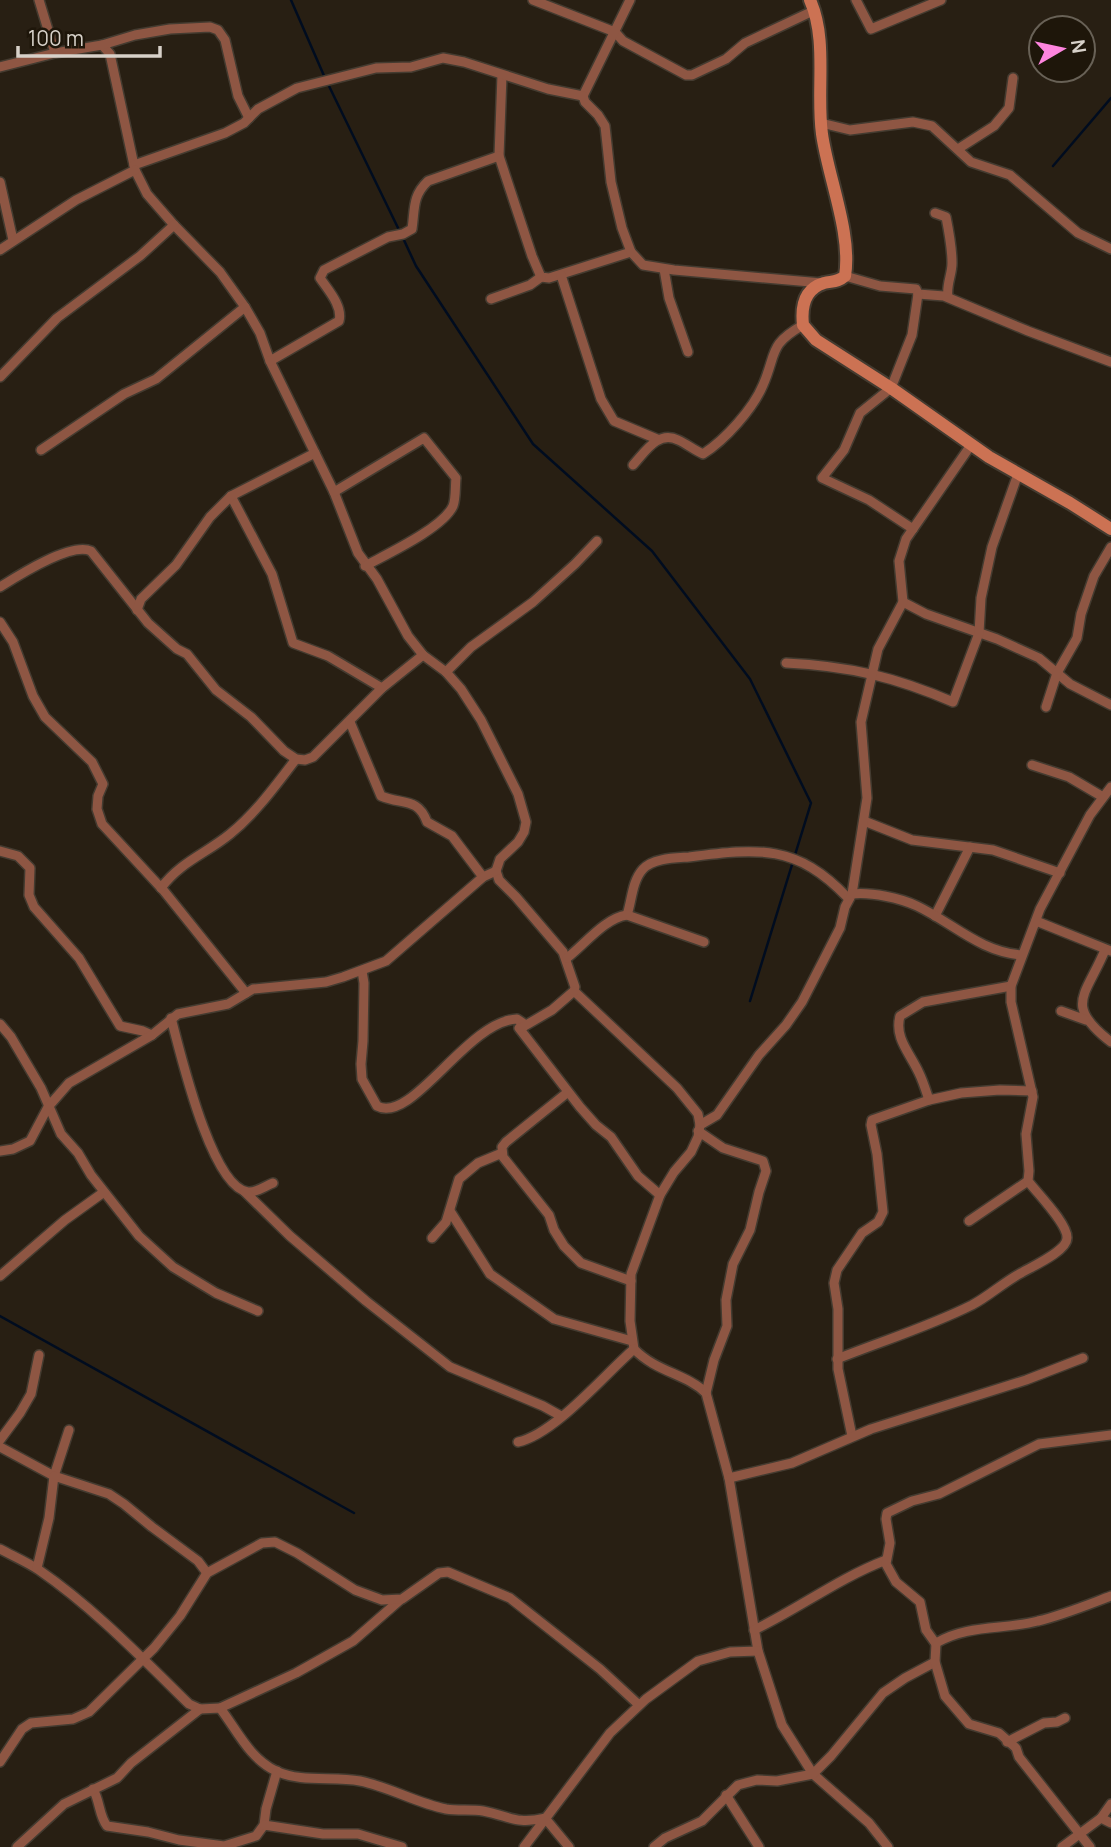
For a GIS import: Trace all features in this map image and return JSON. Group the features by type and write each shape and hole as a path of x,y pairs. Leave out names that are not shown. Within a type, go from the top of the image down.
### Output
{"street":[{"path":"39,0 55,53"},
{"path":"533,0 615,32 623,41 686,75 692,75 726,59 745,43 811,5 818,35 821,123 846,245 845,276 839,281 813,288 803,303 803,325 817,340 971,445 1111,529"},
{"path":"630,0 583,96 605,126 614,193 631,252 643,265 664,269 824,284"},
{"path":"856,0 871,29 941,0"},
{"path":"0,67 170,29 210,27 218,30 225,40 238,96 249,118"},
{"path":"102,46 110,54 134,167 147,194 220,272 244,307 260,333 270,361 334,492 365,566 377,579 408,636 423,655 446,672 461,689 481,720 518,794 526,822 524,832 518,842 500,859 496,871 499,880 567,958 575,987 574,992 537,1021 519,1028"},
{"path":"0,250 76,200 134,167 225,133 258,109 297,88 376,68 411,67 443,58 464,62 548,89 583,96"},
{"path":"502,75 499,156 531,256 541,277"},
{"path":"958,149 994,127 1009,108 1013,78"},
{"path":"821,123 850,130 913,122 932,127 971,162 1010,175 1078,233 1111,249"},
{"path":"270,361 339,321 341,314 334,298 320,278 324,270 388,237 404,234 412,229 419,190 428,181 499,156"},
{"path":"0,182 13,240"},
{"path":"935,212 946,217 951,242 953,267 947,288 948,297"},
{"path":"0,377 57,318 140,256 174,225"},
{"path":"491,299 530,285 541,277 561,275 631,252"},
{"path":"664,269 669,298 688,352"},
{"path":"561,275 601,399 614,421 657,439 676,439 703,454 727,435 763,386 775,348 782,338 803,325"},
{"path":"845,276 880,286 916,289 919,294 912,335 891,388 860,413 844,450 822,478 869,500 913,529"},
{"path":"794,281 807,295"},
{"path":"919,294 948,297 1111,362"},
{"path":"41,450 124,394 156,379 244,307"},
{"path":"334,492 424,438 456,478 453,506 442,519 424,534 365,566"},
{"path":"633,465 657,439"},
{"path":"699,1128 717,1115 759,1055 786,1026 802,1002 840,928 850,896 867,798 862,722 878,649 903,602 899,561 906,539 971,445"},
{"path":"138,610 141,599 176,565 210,517 231,496 315,453"},
{"path":"786,663 871,673 953,702 979,633 981,597 992,547 1018,474"},
{"path":"231,496 272,574 293,643 328,656 382,688"},
{"path":"446,672 471,647 533,602 575,565 597,541"},
{"path":"1046,707 1057,673 1077,638 1081,614 1094,576 1111,547"},
{"path":"0,587 69,551 91,551 138,610 177,649 187,654 216,690 251,717 284,751 296,759 313,757 382,688 423,655"},
{"path":"903,602 926,614 1039,658 1070,684 1111,705"},
{"path":"0,622 13,642 33,696 45,717 92,762 103,784 97,809 102,824 161,888 246,993"},
{"path":"350,722 381,796 415,804 423,811 426,822 452,836 483,877"},
{"path":"161,888 186,862 230,835 272,791 296,759"},
{"path":"1032,765 1069,777 1103,797"},
{"path":"837,1359 923,1327 974,1303 1066,1244 1068,1235 1061,1222 1028,1181 1026,1134 1032,1091 1011,1002 1011,986 1040,909 1090,815 1111,787"},
{"path":"863,821 912,839 993,850 1060,873"},
{"path":"935,916 971,847"},
{"path":"0,851 18,856 30,868 29,895 34,907 79,958 120,1027 152,1035"},
{"path":"627,915 635,880 648,865 668,859 732,852 776,853 809,864 850,896 903,901 989,947 1022,955"},
{"path":"0,1150 21,1147 30,1140 48,1107 69,1083 152,1035 178,1014 228,1004 263,987 326,982 386,961 483,877 496,871"},
{"path":"567,958 607,923 627,915 704,942"},
{"path":"1036,921 1108,951 1081,1003 1086,1020"},
{"path":"362,971 362,1079 371,1098 382,1109 395,1107 413,1097 493,1024 517,1019 523,1023 519,1028"},
{"path":"929,1100 920,1074 900,1038 897,1028 900,1016 923,1002 1011,986"},
{"path":"574,992 677,1088 698,1114 698,1137 691,1152 660,1195 631,1273 630,1321 633,1345 641,1356 661,1370 696,1384 706,1393"},
{"path":"1061,1011 1086,1020 1111,1042"},
{"path":"171,1018 194,1103 209,1144 233,1184 347,1285 450,1367 561,1416"},
{"path":"0,1024 41,1088 61,1134 139,1236 173,1267 216,1293 258,1311"},
{"path":"519,1028 568,1093 596,1125 611,1137 638,1176 660,1195"},
{"path":"852,1436 837,1359 838,1310 834,1283 837,1270 862,1233 878,1222 883,1212 877,1154 870,1125 872,1120 929,1100 961,1093 1032,1091"},
{"path":"432,1237 446,1222 459,1178 478,1163 502,1153 506,1142 568,1093"},
{"path":"699,1128 723,1147 763,1161 766,1171 750,1230 733,1264 726,1300 727,1326 714,1360 706,1393 729,1478 758,1651 782,1725 813,1774 869,1823 888,1847"},
{"path":"502,1153 549,1215 564,1246 582,1263 631,1281"},
{"path":"969,1221 1028,1181"},
{"path":"245,1192 254,1192 273,1183"},
{"path":"0,1276 65,1220 104,1192"},
{"path":"450,1211 491,1274 554,1319 633,1345"},
{"path":"518,1442 533,1437 561,1416 633,1345"},
{"path":"0,1440 31,1394 39,1355"},
{"path":"729,1478 792,1463 852,1436 1026,1380 1083,1358"},
{"path":"37,1568 49,1518 54,1476 69,1430"},
{"path":"1090,1847 1019,1757 1016,1748 999,1733 970,1724 945,1696 935,1662 936,1644 926,1630 920,1602 896,1582 886,1560 890,1543 886,1519 887,1513 912,1501 939,1494 1039,1444 1111,1435"},
{"path":"0,1447 54,1476 109,1494 198,1561 207,1573"},
{"path":"0,1762 22,1729 31,1723 73,1719 89,1712 154,1648 180,1616 207,1573 262,1543 275,1542 371,1597 402,1599"},
{"path":"0,1563 4,1552 37,1568 110,1626 189,1704 200,1709 220,1707 296,1673 353,1641 433,1576 448,1572 510,1598 600,1669 639,1705"},
{"path":"754,1630 783,1616 856,1572 886,1560"},
{"path":"936,1644 949,1636 988,1627 1036,1622 1111,1596"},
{"path":"523,1847 610,1733 639,1705 698,1661 730,1652 758,1651"},
{"path":"654,1847 665,1838 702,1821 738,1785 757,1780 777,1781 813,1774 883,1693 935,1662"},
{"path":"220,1707 248,1749 277,1771 292,1776 333,1777 381,1786 448,1810 482,1811 526,1822 545,1818"},
{"path":"17,1847 64,1804 117,1778 131,1763 200,1709"},
{"path":"1007,1742 1044,1723 1065,1718"},
{"path":"93,1790 107,1826 224,1846 256,1836 264,1825 277,1771"},
{"path":"726,1795 759,1847"},
{"path":"1062,1847 1101,1818 1111,1804"},
{"path":"545,1818 569,1847"},
{"path":"1101,1818 1111,1824"},
{"path":"264,1825 323,1834 358,1834 402,1847"}],"waterway":[{"path":"291,0 325,78"},
{"path":"328,84 400,232"},
{"path":"1053,166 1111,98"},
{"path":"403,238 416,266 533,444 652,551 750,679 811,803 750,1001"},
{"path":"0,1316 354,1513"}]}
